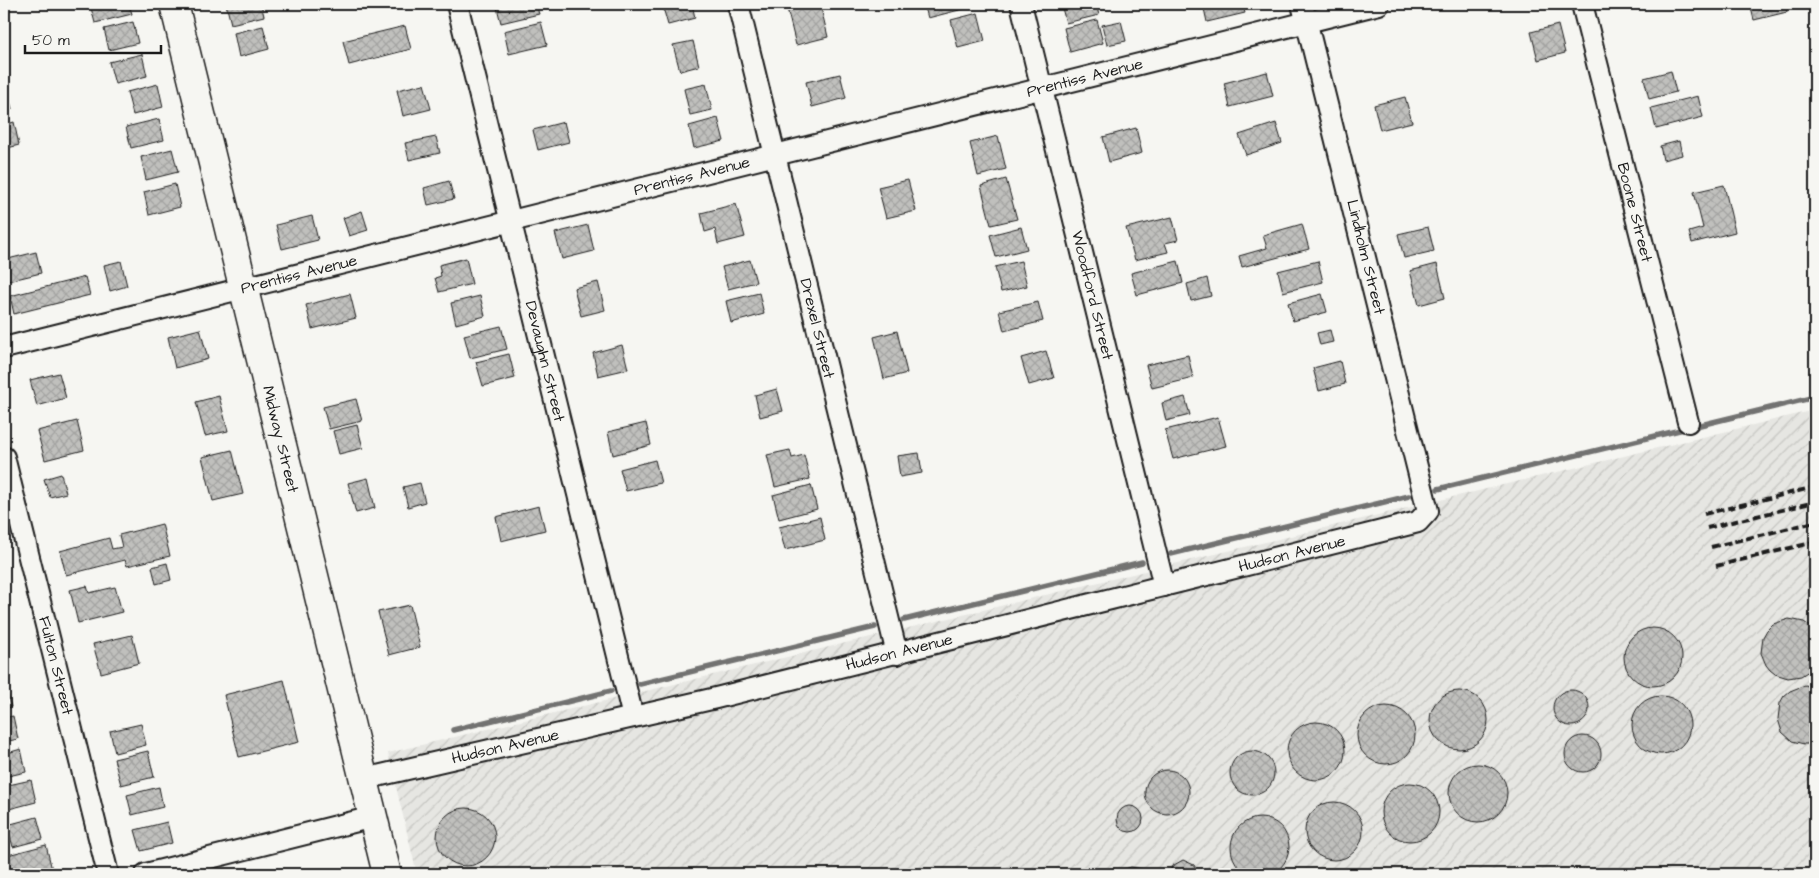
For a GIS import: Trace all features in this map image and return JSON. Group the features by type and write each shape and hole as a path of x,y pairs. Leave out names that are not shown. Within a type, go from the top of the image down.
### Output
{"street":[{"name":"Midway Street","path":"174,4 387,874"},
{"name":"Devaughn Street","path":"457,4 633,717"},
{"name":"Drexel Street","path":"738,4 897,654"},
{"name":"Woodford Street","path":"1021,4 1164,586"},
{"name":"Prentiss Avenue","path":"4,348 210,298 1042,88 1304,13 1379,4"},
{"name":"Boone Street","path":"1582,4 1688,422"},
{"name":"Lindholm Street","path":"1304,13 1428,511"},
{"name":"Fulton Street","path":"4,457 108,874"},
{"name":"Hudson Avenue","path":"364,779 897,654 1418,522 1428,511"},
{"path":"146,874 373,817"}],"shaded area":[{"path":"1815,410 1815,874 417,874 388,753"}],"building":[{"path":"90,4 129,4 132,14 95,23"},
{"path":"226,4 261,4 264,16 231,24"},
{"path":"496,4 536,4 539,14 501,23"},
{"path":"662,4 692,4 695,18 668,25"},
{"path":"786,4 820,4 828,37 796,45"},
{"path":"924,4 970,4 971,7 928,18"},
{"path":"1061,4 1096,4 1099,15 1066,23"},
{"path":"1203,4 1242,4 1245,13 1207,22"},
{"path":"1750,4 1785,4 1787,12 1754,20"},
{"path":"978,13 985,41 958,48 951,20"},
{"path":"1097,20 1103,43 1070,52 1064,28"},
{"path":"1121,21 1126,41 1107,45 1102,25"},
{"path":"133,22 138,43 109,50 104,29"},
{"path":"541,22 547,45 509,54 504,31"},
{"path":"1558,25 1565,53 1538,60 1531,32"},
{"path":"263,26 269,49 239,57 234,33"},
{"path":"405,26 411,49 349,65 343,41"},
{"path":"693,41 699,66 680,71 673,45"},
{"path":"142,54 147,76 115,84 109,62"},
{"path":"1671,71 1676,92 1649,99 1644,78"},
{"path":"1267,72 1273,96 1230,107 1224,83"},
{"path":"840,74 846,98 812,107 806,82"},
{"path":"158,84 163,107 133,115 127,92"},
{"path":"424,84 431,109 403,116 397,90"},
{"path":"706,84 712,110 690,115 684,89"},
{"path":"4,86 6,86 12,109 4,111"},
{"path":"1698,96 1703,117 1656,129 1651,108"},
{"path":"1405,97 1412,122 1380,130 1374,105"},
{"path":"718,118 724,141 694,148 689,126"},
{"path":"159,119 164,140 131,148 126,127"},
{"path":"14,122 19,145 4,149 4,125"},
{"path":"564,122 569,142 538,150 533,130"},
{"path":"1276,123 1282,143 1246,155 1239,135"},
{"path":"1136,128 1142,153 1109,162 1103,137"},
{"path":"998,136 1006,169 978,176 970,143"},
{"path":"436,137 440,153 409,160 405,143"},
{"path":"1679,141 1682,155 1663,160 1660,146"},
{"path":"172,149 178,172 146,180 141,157"},
{"path":"4,164 8,180 4,180"},
{"path":"1006,179 1017,219 991,225 981,186"},
{"path":"908,180 916,211 886,218 878,187"},
{"path":"449,181 454,199 428,205 424,188"},
{"path":"175,184 180,207 149,215 144,192"},
{"path":"1724,185 1735,232 1692,243 1689,232 1703,228 1694,192"},
{"path":"736,204 745,237 718,244 715,229 705,232 701,213"},
{"path":"362,211 368,230 349,236 343,218"},
{"path":"312,216 318,240 282,249 276,225"},
{"path":"1172,217 1178,240 1165,243 1168,252 1135,260 1126,228"},
{"path":"1302,224 1309,249 1242,267 1239,256 1267,248 1263,235"},
{"path":"588,225 594,251 562,259 555,233"},
{"path":"1021,227 1027,249 996,257 990,235"},
{"path":"1428,227 1434,251 1404,258 1398,234"},
{"path":"36,252 41,273 8,281 4,260"},
{"path":"466,258 472,284 439,292 435,278 441,276 439,265"},
{"path":"750,260 756,282 728,289 722,267"},
{"path":"121,261 127,286 110,291 104,265"},
{"path":"1021,261 1027,286 1001,292 995,267"},
{"path":"1178,261 1183,283 1137,295 1131,273"},
{"path":"1318,261 1323,282 1283,292 1278,271"},
{"path":"1437,264 1445,298 1419,305 1410,271"},
{"path":"85,277 90,295 14,314 10,296"},
{"path":"1207,278 1211,296 1191,301 1187,284"},
{"path":"598,282 605,310 581,316 574,288"},
{"path":"759,293 764,314 731,323 726,301"},
{"path":"350,294 356,318 312,329 306,305"},
{"path":"1322,294 1327,312 1293,321 1288,303"},
{"path":"480,296 485,316 456,324 451,303"},
{"path":"1038,302 1043,321 1004,331 999,311"},
{"path":"501,326 507,349 470,358 464,335"},
{"path":"200,329 208,359 175,368 168,337"},
{"path":"1330,330 1333,342 1320,345 1317,333"},
{"path":"897,331 907,373 884,379 874,337"},
{"path":"622,345 628,369 598,376 593,353"},
{"path":"1046,351 1054,378 1029,385 1021,358"},
{"path":"509,354 515,378 483,386 476,362"},
{"path":"1188,355 1193,378 1152,388 1146,365"},
{"path":"1340,361 1345,384 1319,391 1313,368"},
{"path":"59,373 66,398 37,406 30,380"},
{"path":"777,389 783,411 760,417 755,395"},
{"path":"219,396 228,431 205,436 196,402"},
{"path":"1185,397 1190,415 1166,421 1162,403"},
{"path":"356,399 362,421 329,429 323,407"},
{"path":"1218,417 1226,446 1173,459 1165,430"},
{"path":"77,421 84,450 45,460 37,431"},
{"path":"646,423 651,445 613,455 608,432"},
{"path":"357,425 363,448 339,454 333,431"},
{"path":"232,450 243,494 213,501 202,457"},
{"path":"790,450 792,458 804,455 810,479 775,487 767,455"},
{"path":"919,453 922,473 900,477 897,456"},
{"path":"655,460 661,483 626,491 620,469"},
{"path":"61,474 66,493 50,497 44,479"},
{"path":"368,478 375,508 356,513 348,483"},
{"path":"420,483 425,502 408,507 403,487"},
{"path":"811,485 817,509 779,519 773,495"},
{"path":"539,506 545,530 501,541 496,517"},
{"path":"820,517 825,540 785,550 779,527"},
{"path":"162,524 170,556 127,566 125,560 66,575 60,551 109,538 112,549 122,547 119,535"},
{"path":"167,563 171,580 156,584 152,567"},
{"path":"87,586 89,593 115,587 122,612 78,623 70,590"},
{"path":"410,605 420,647 389,655 378,612"},
{"path":"1789,619 1804,622 1815,633 1815,664 1812,669 1801,676 1788,678 1775,674 1770,670 1761,653 1763,637 1767,630 1773,624"},
{"path":"1647,628 1659,628 1674,636 1682,651 1682,663 1674,678 1659,686 1647,686 1632,678 1624,663 1624,651 1632,636"},
{"path":"132,635 139,663 101,673 93,644"},
{"path":"284,680 299,742 239,757 224,695"},
{"path":"4,682 11,707 4,709"},
{"path":"1805,685 1815,687 1815,743 1811,744 1792,741 1782,732 1778,719 1780,703 1784,696 1790,691"},
{"path":"1571,690 1578,691 1584,695 1588,701 1588,715 1584,721 1578,725 1571,726 1564,725 1558,721 1554,715 1553,708 1554,701 1558,695 1564,691"},
{"path":"1453,691 1465,691 1480,699 1488,714 1488,726 1480,741 1465,749 1453,749 1438,741 1430,726 1430,714 1438,699"},
{"path":"1655,696 1667,696 1682,704 1690,719 1690,731 1682,746 1667,754 1655,754 1640,746 1632,731 1632,719 1640,704"},
{"path":"1380,706 1392,706 1407,714 1415,729 1415,741 1407,756 1392,764 1380,764 1365,756 1357,741 1357,729 1365,714"},
{"path":"13,716 18,739 4,742 4,718"},
{"path":"1310,722 1322,722 1337,730 1345,745 1345,757 1337,772 1322,780 1310,780 1295,772 1287,757 1287,745 1295,730"},
{"path":"141,724 146,745 115,753 110,731"},
{"path":"1583,736 1590,737 1596,741 1600,747 1600,761 1596,767 1590,771 1583,772 1576,771 1570,767 1566,761 1565,754 1566,747 1570,741 1576,737"},
{"path":"21,749 26,772 4,777 4,754"},
{"path":"148,751 154,777 121,785 114,759"},
{"path":"1252,751 1264,755 1270,761 1274,773 1270,785 1264,791 1252,795 1240,791 1234,785 1230,773 1234,761 1240,755"},
{"path":"1472,764 1484,764 1499,772 1507,787 1507,799 1499,814 1484,822 1472,822 1457,814 1449,799 1449,787 1457,772"},
{"path":"1167,770 1179,774 1185,780 1189,792 1185,804 1179,810 1167,814 1155,810 1149,804 1145,792 1149,780 1155,774"},
{"path":"31,780 36,802 9,809 4,786"},
{"path":"1404,783 1416,783 1431,791 1439,806 1439,818 1431,833 1416,841 1404,841 1389,833 1381,818 1381,806 1389,791"},
{"path":"159,787 163,807 132,815 127,795"},
{"path":"1328,802 1340,802 1355,810 1363,825 1363,837 1355,852 1340,860 1328,860 1313,852 1305,837 1305,825 1313,810"},
{"path":"1130,806 1140,809 1143,819 1140,829 1130,832 1120,829 1117,819 1120,809"},
{"path":"460,808 472,808 487,816 495,831 495,843 487,858 472,866 460,866 445,858 437,843 437,831 445,816"},
{"path":"37,817 43,839 13,847 7,825"},
{"path":"1254,818 1266,818 1281,826 1289,841 1289,853 1281,868 1266,876 1254,876 1239,868 1231,853 1231,841 1239,826"},
{"path":"167,822 172,843 141,851 135,830"},
{"path":"46,845 52,870 36,874 4,874 4,856"},
{"path":"1183,860 1194,865 1199,874 1169,874 1172,866"},
{"path":"1131,867 1142,869 1148,874 1116,874"}],"waterway":[{"path":"1438,489 1815,397"},
{"path":"1171,554 1409,496"},
{"path":"904,620 1142,562"},
{"path":"640,684 875,627"},
{"path":"453,730 611,691"}],"railway":[{"path":"1704,514 1815,487"},
{"path":"1707,528 1815,502"},
{"path":"1711,547 1815,522"},
{"path":"1716,566 1815,542"}]}
